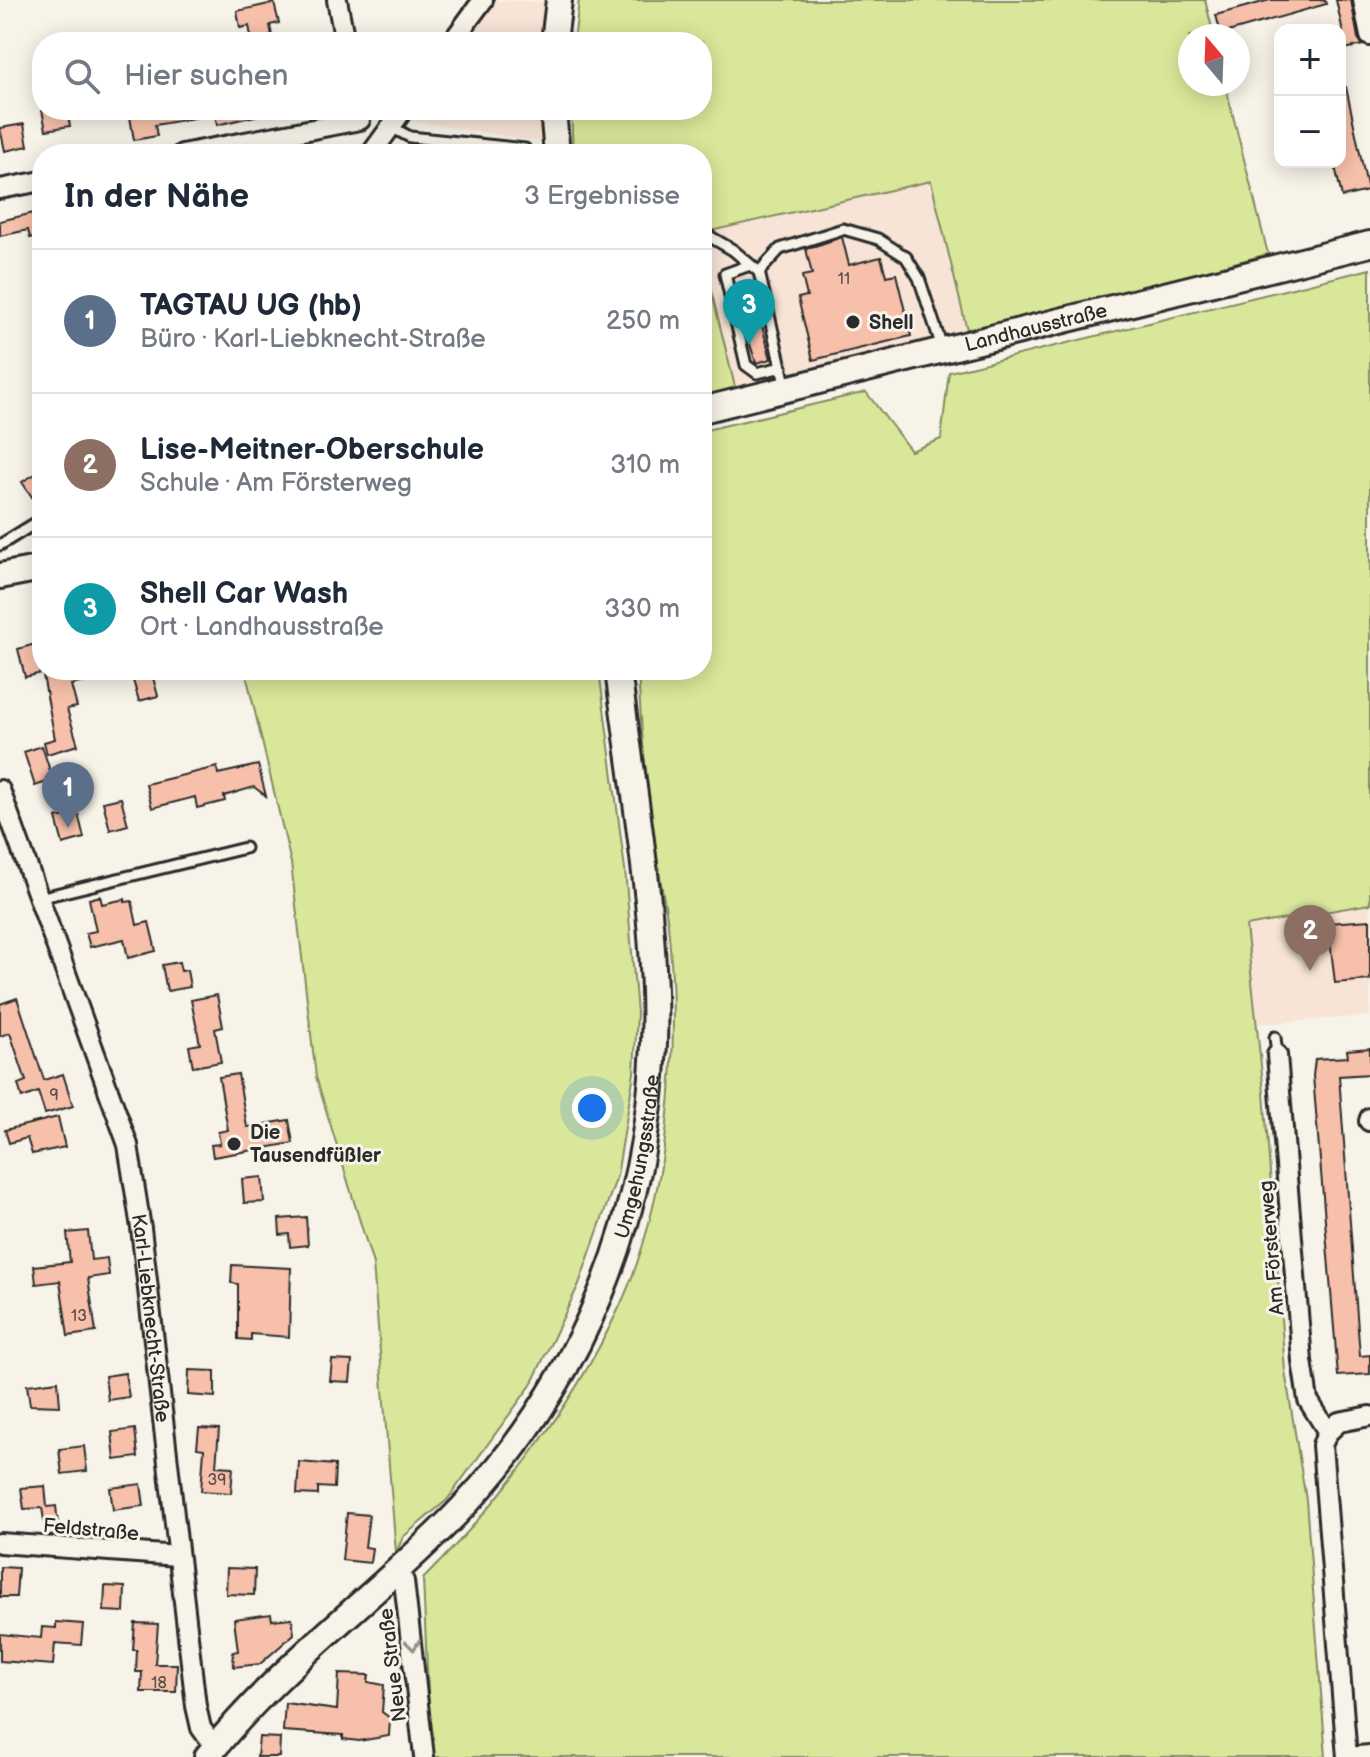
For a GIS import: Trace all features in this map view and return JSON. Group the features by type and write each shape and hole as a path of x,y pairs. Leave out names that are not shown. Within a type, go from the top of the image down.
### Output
{"main road":[{"path":"555,32 559,0"},
{"path":"554,120 556,144"},
{"name":"Landhausstraße","path":"712,406 784,378 957,350 1370,244"},
{"path":"0,576 32,570"},
{"name":"Umgehungsstraße","path":"396,1571 490,1477 551,1394 597,1307 629,1214 645,1141 654,1040 648,923 619,680"},
{"name":"Karl-Liebknecht-Straße","path":"211,1752 272,1684 396,1571"}],"street":[{"path":"337,0 343,32"},
{"path":"459,32 483,0"},
{"path":"1363,0 1370,36"},
{"path":"227,144 336,120"},
{"path":"363,120 381,140 396,120"},
{"path":"0,189 32,183"},
{"name":"Karl-Liebknecht-Straße","path":"0,790 128,1145 141,1228 201,1728 211,1752"},
{"name":"Am Försterweg","path":"1276,1046 1302,1361 1308,1400 1328,1432"},
{"path":"1370,1416 1339,1422 1328,1432 1322,1445 1347,1757 1370,1755"},
{"name":"Feldstraße","path":"0,1543 178,1556"},
{"name":"Neue Straße","path":"396,1571 404,1581 424,1757"}],"lane":[{"path":"381,140 410,137 477,144"},
{"path":"759,272 780,249 843,229 878,239 906,257 957,350"},
{"path":"712,239 750,265 759,272 771,339 784,378 757,373 746,365 725,274 750,265"},
{"path":"0,545 32,525"},
{"path":"39,898 245,848"}],"shaded area":[{"path":"493,0 549,2 548,32 469,32"},
{"path":"409,120 547,120 546,143"},
{"path":"931,180 968,334 736,391 712,294 712,230"},
{"path":"1370,904 1370,1016 1256,1024 1246,925"}],"green space":[{"path":"579,0 1205,0 1211,24 1178,24 1178,96 1228,96 1268,254 968,334 931,181 712,231 712,144 573,144 571,120 712,120 712,32 575,32"},
{"path":"1370,269 1370,904 1246,926 1264,1093 1285,1371 1306,1500 1326,1757 431,1757 423,1579 506,1486 579,1383 618,1310 649,1223 667,1126 673,1028 668,925 647,787 639,680 712,680 712,429 866,392 911,451 941,439 949,372"},
{"path":"712,294 736,391 712,397"},
{"path":"247,680 600,680 625,869 637,1013 634,1073 617,1176 579,1284 531,1385 447,1500 403,1537 396,1553 373,1264 316,1077 291,863"}],"building":[{"path":"1270,0 1325,0 1326,4 1250,26 1218,24 1216,15"},
{"path":"1336,0 1351,0 1358,38 1363,45 1346,49 1346,24 1341,24"},
{"path":"274,3 279,23 270,25 271,32 250,32 249,26 240,28 237,11"},
{"path":"1346,87 1368,191 1342,197 1335,168 1346,168"},
{"path":"44,120 69,120 70,126 46,130"},
{"path":"131,120 183,120 155,125 157,136 134,140"},
{"path":"216,120 238,120 217,125"},
{"path":"24,124 28,146 5,151 0,128"},
{"path":"32,213 32,238 28,230 0,236 0,221"},
{"path":"842,237 849,265 881,257 886,276 896,274 911,336 813,360 798,298 807,296 802,276 812,274 806,249"},
{"path":"759,315 771,359 756,363 746,331 750,330 747,318"},
{"path":"32,476 32,497 22,482"},
{"path":"32,645 32,675 25,677 18,649"},
{"path":"44,680 92,680 71,685 77,707 67,709 78,745 47,754 44,742 55,739"},
{"path":"133,680 154,680 158,696 139,701"},
{"path":"42,746 53,780 35,786 24,752"},
{"path":"258,765 266,796 254,787 224,796 225,801 197,808 195,797 152,808 146,784 217,767 218,774"},
{"path":"121,798 128,825 110,830 103,802"},
{"path":"78,813 84,838 63,844 56,818"},
{"path":"100,896 102,904 125,899 125,902 132,901 137,925 149,922 156,951 128,958 124,939 90,947 86,933 96,931 89,899"},
{"path":"1370,920 1370,980 1335,983 1328,923"},
{"path":"179,962 181,971 187,970 190,987 167,991 162,965"},
{"path":"217,995 223,1027 215,1029 221,1062 193,1067 189,1046 200,1044 191,1000"},
{"path":"17,998 44,1080 63,1074 73,1106 45,1114 38,1092 22,1098 18,1084 26,1081 10,1033 0,1036 0,1004"},
{"path":"1370,1048 1370,1074 1339,1076 1360,1356 1370,1355 1370,1374 1338,1376 1313,1076 1315,1059 1348,1057 1347,1050"},
{"path":"238,1074 247,1127 289,1120 293,1143 213,1157 211,1145 220,1144 218,1132 228,1130 219,1077"},
{"path":"58,1117 65,1147 32,1154 27,1138 9,1143 5,1130"},
{"path":"262,1177 264,1202 244,1203 242,1179"},
{"path":"306,1217 308,1245 290,1247 289,1234 280,1235 279,1219"},
{"path":"88,1231 91,1260 107,1258 109,1275 88,1278 96,1332 68,1336 60,1281 36,1284 34,1266 70,1262 67,1233"},
{"path":"232,1265 291,1268 289,1337 251,1334 251,1340 238,1339 238,1284 231,1283"},
{"path":"332,1360 352,1361 350,1382 330,1381"},
{"path":"189,1370 215,1371 215,1397 188,1395"},
{"path":"125,1373 129,1397 108,1400 105,1376"},
{"path":"58,1381 60,1406 30,1405 27,1385"},
{"path":"199,1428 219,1429 216,1466 233,1467 231,1493 201,1491 204,1449 197,1448"},
{"path":"135,1429 138,1457 115,1460 112,1432"},
{"path":"84,1446 87,1471 62,1474 59,1449"},
{"path":"299,1462 335,1465 334,1488 318,1487 318,1495 297,1494"},
{"path":"141,1484 144,1506 113,1510 110,1488"},
{"path":"45,1486 47,1507 56,1506 58,1524 45,1526 42,1508 24,1509 21,1488"},
{"path":"347,1513 369,1515 365,1547 372,1548 370,1563 342,1560"},
{"path":"0,1567 18,1568 16,1597 0,1597"},
{"path":"227,1568 255,1569 254,1595 226,1594"},
{"path":"105,1586 125,1587 124,1612 104,1611"},
{"path":"271,1614 272,1620 292,1618 294,1634 260,1664 234,1667 233,1652 238,1651 234,1619"},
{"path":"56,1622 83,1624 81,1645 55,1643 53,1665 0,1661 0,1634 41,1638 42,1627 56,1628"},
{"path":"135,1623 158,1624 155,1664 177,1664 176,1692 141,1692 142,1672 136,1672 137,1650 133,1650"},
{"path":"339,1674 369,1675 368,1682 384,1685 382,1712 390,1718 389,1736 359,1741 343,1739 343,1735 283,1731 285,1703 337,1710"},
{"path":"259,1737 280,1738 279,1757 257,1757"}],"place":[{"name":"Shell","path":"853,322"},
{"name":"Shell Car Wash","path":"749,345"},
{"name":"TAGTAU UG (hb)","path":"68,828"},
{"name":"Lise-Meitner-Oberschule","path":"1310,971"},
{"name":"Die Tausendfüßler","path":"234,1144"}]}
